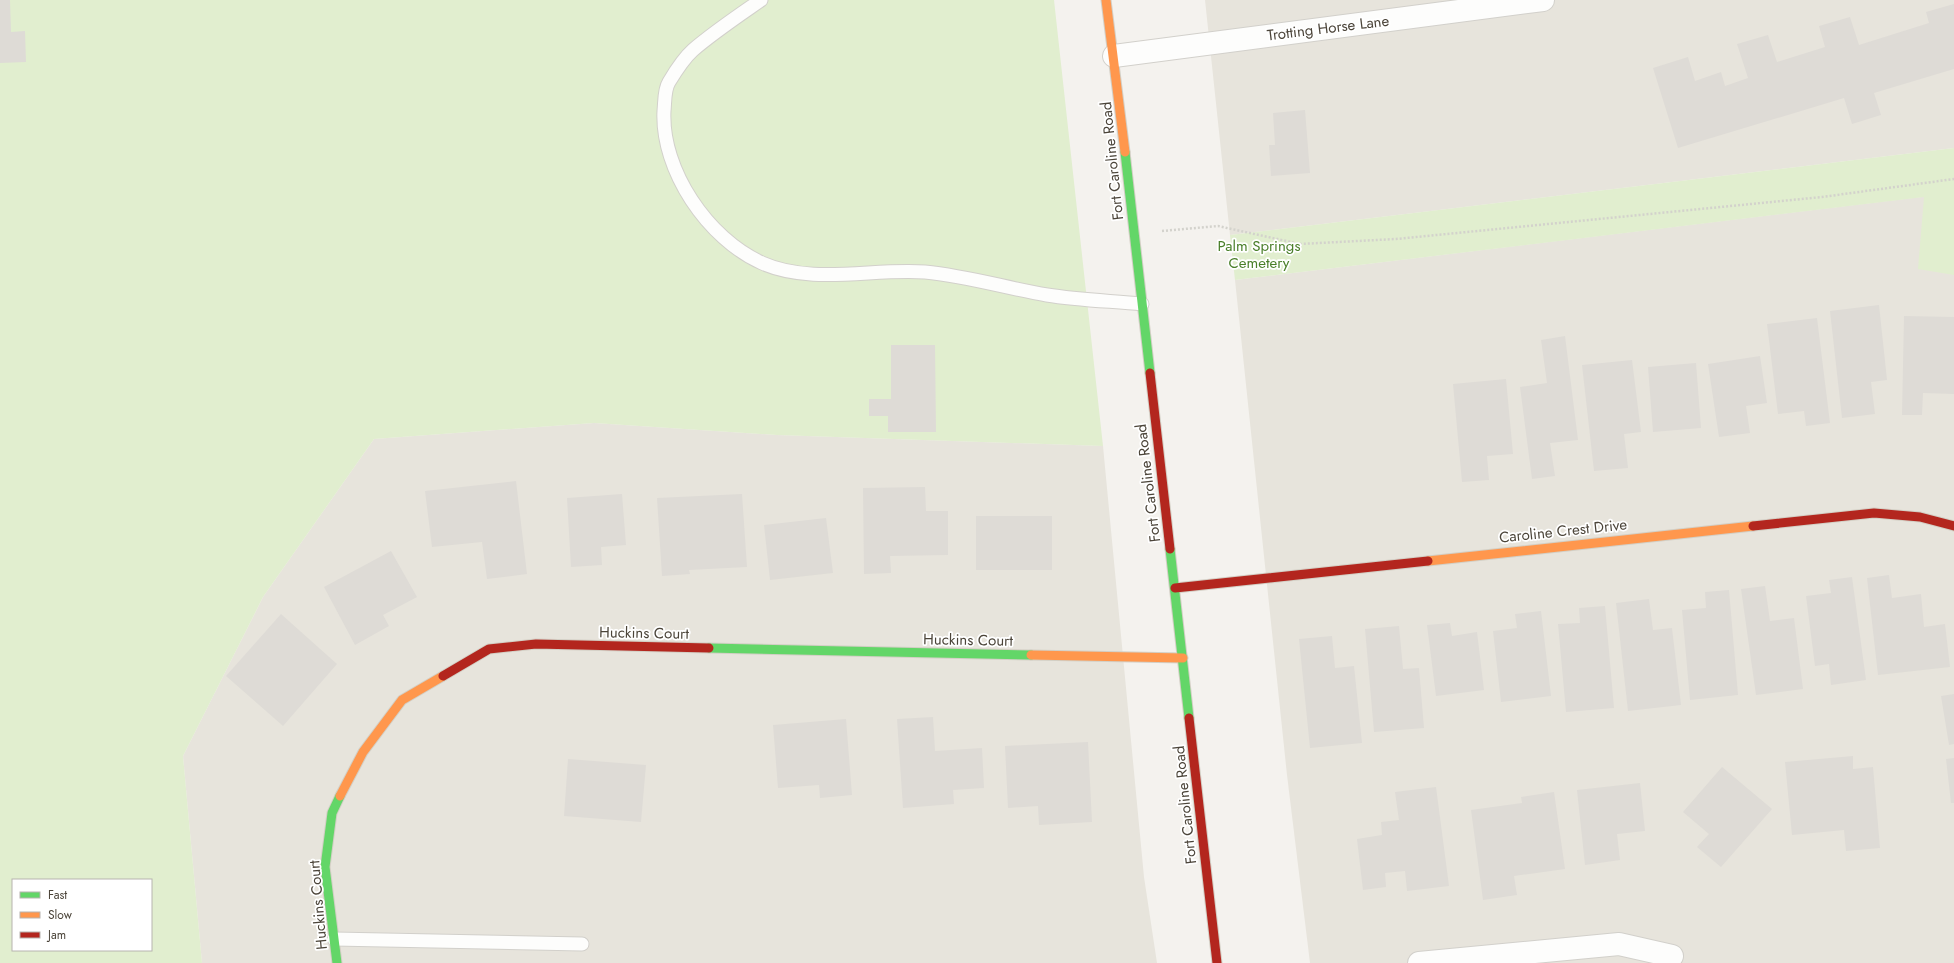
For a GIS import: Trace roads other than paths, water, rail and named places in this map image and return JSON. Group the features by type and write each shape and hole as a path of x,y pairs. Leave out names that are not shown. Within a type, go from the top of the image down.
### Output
{"street":[{"name":"Fort Caroline Road","path":"1106,0 1114,56 1217,963"},
{"name":"Trotting Horse Lane","path":"1114,56 1542,0"},
{"name":"Caroline Crest Drive","path":"1175,588 1874,513 1920,517 1954,526"},
{"name":"Huckins Court","path":"337,963 325,867 332,813 363,752 402,700 489,649 536,644 1183,658"},
{"path":"1419,963 1619,944 1672,956"}],"lane":[{"path":"761,0 692,51 668,84 665,98 664,117 666,144 676,170 710,226 727,242 762,263 794,272 850,274 922,272 964,276 1002,287 1050,295 1142,304"},
{"path":"334,940 582,944"}],"park label":[{"name":"Palm Springs Cemetery","path":"1259,254"}]}
